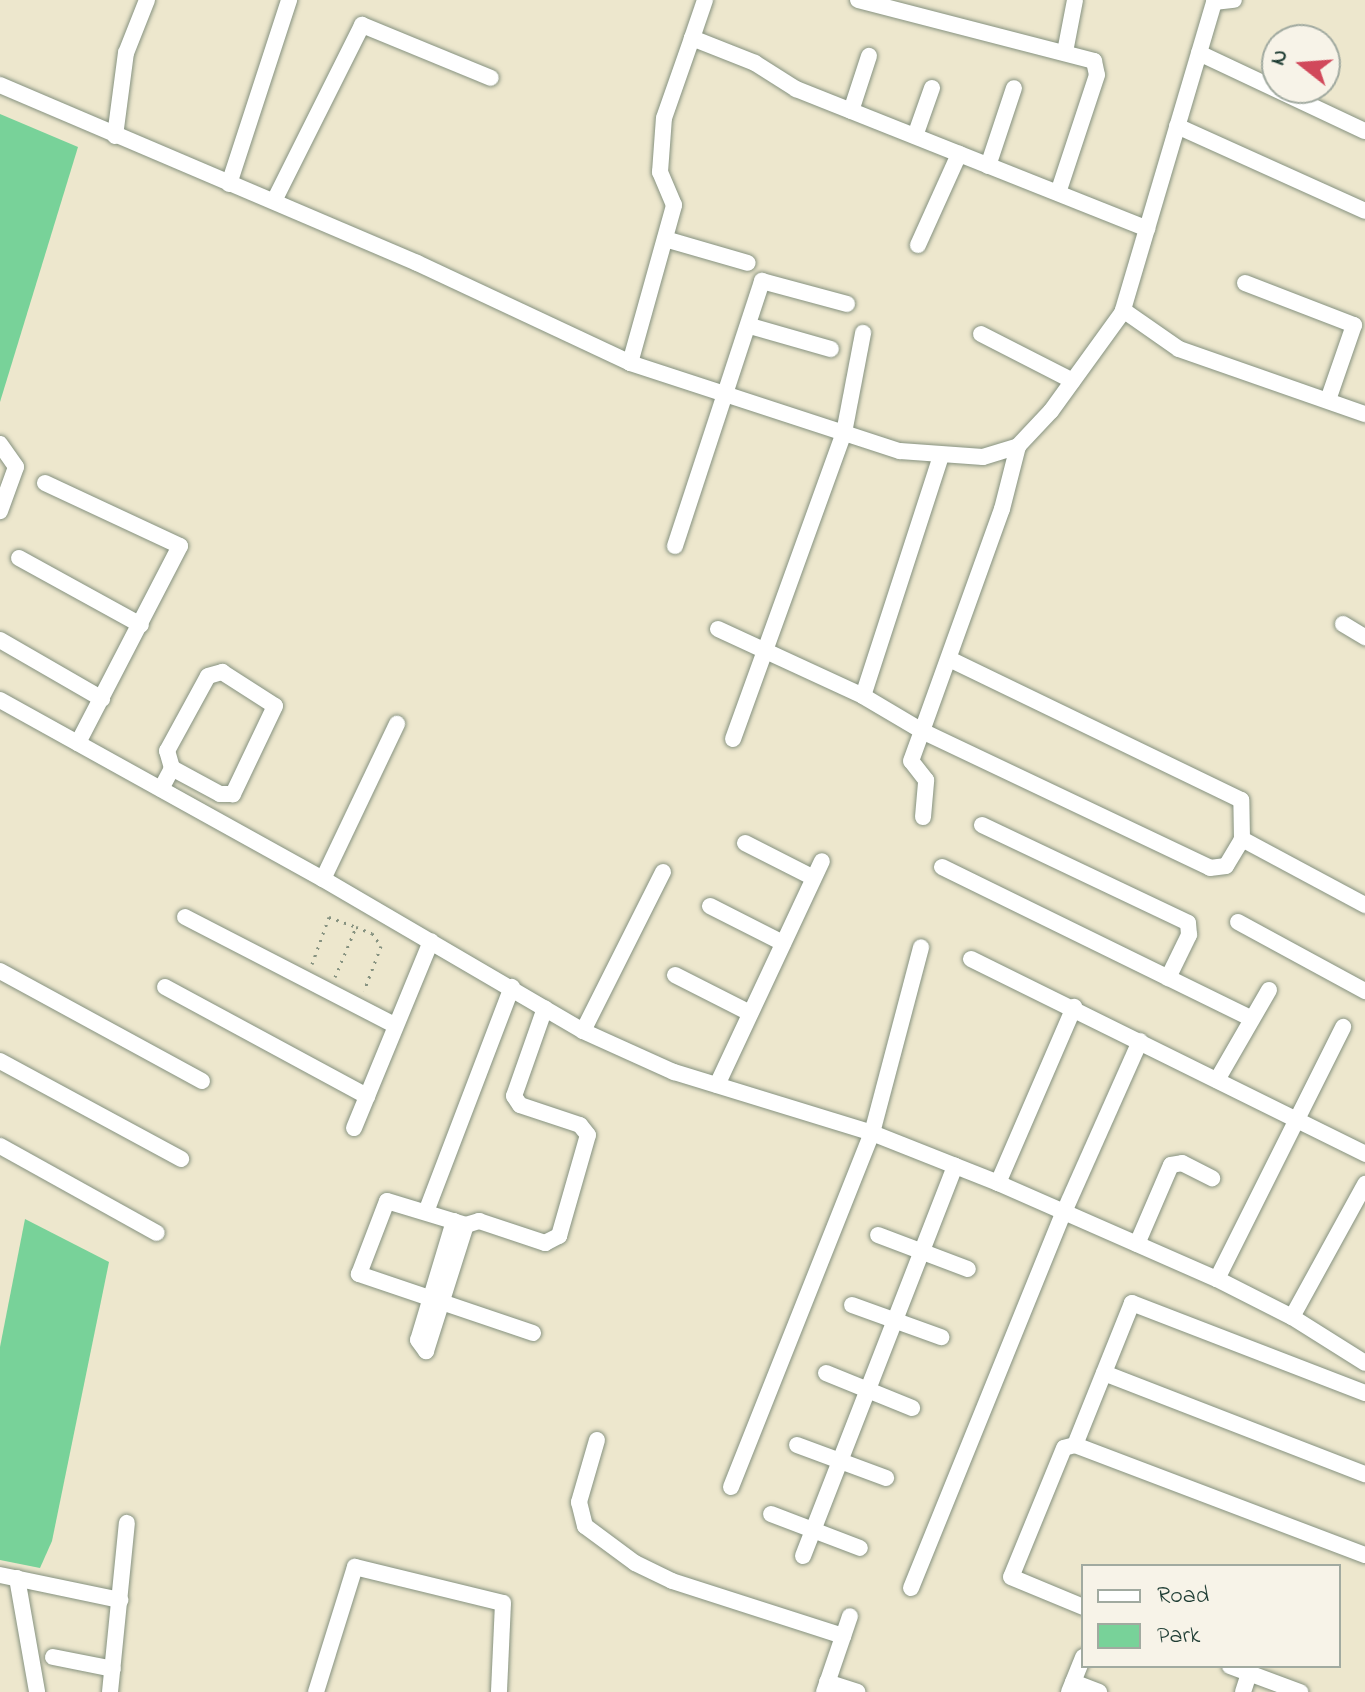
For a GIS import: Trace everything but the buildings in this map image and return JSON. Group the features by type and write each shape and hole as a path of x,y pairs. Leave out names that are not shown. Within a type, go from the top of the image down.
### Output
{"street":[{"path":"115,136 126,53 147,0"},
{"path":"229,184 289,0"},
{"path":"630,363 674,205 660,172 664,118 705,0"},
{"path":"858,0 915,6 1094,61 1098,70 1058,193"},
{"path":"1065,52 1075,0"},
{"path":"923,817 926,780 911,761 949,659 1018,446 1073,381 1123,310 1214,1 1234,0"},
{"path":"274,201 362,25 491,78"},
{"path":"692,38 851,111 1147,229"},
{"path":"1199,53 1365,131"},
{"path":"851,111 869,56"},
{"path":"0,85 274,201 630,363 900,451 983,457 1018,446"},
{"path":"915,136 932,88"},
{"path":"988,166 1014,88"},
{"path":"1177,126 1365,211"},
{"path":"918,245 959,154"},
{"path":"665,239 748,263"},
{"path":"675,546 728,395 760,284 767,279 847,304"},
{"path":"1245,283 1354,325 1328,400"},
{"path":"1123,310 1179,349 1365,414"},
{"path":"750,326 831,349"},
{"path":"733,739 844,433 863,333"},
{"path":"981,334 1073,381"},
{"path":"0,444 16,467 0,511"},
{"path":"863,696 941,456"},
{"path":"45,483 177,541 180,553 78,743"},
{"path":"19,558 141,625"},
{"path":"1343,624 1365,637"},
{"path":"718,629 863,696 922,731 1210,868 1226,866 1242,839 1241,800 949,659"},
{"path":"0,640 102,699"},
{"path":"161,789 172,768 167,751 214,672 275,706 233,794 220,794 172,768"},
{"path":"0,700 323,879 583,1031 717,1085 872,1133 998,1183 1217,1279 1292,1317 1365,1363"},
{"path":"323,879 397,724"},
{"path":"982,825 1188,923 1189,935 1168,978"},
{"path":"1242,839 1365,905"},
{"path":"745,843 814,878"},
{"path":"717,1085 822,861"},
{"path":"942,867 1252,1019"},
{"path":"583,1031 663,872"},
{"path":"710,906 783,943"},
{"path":"185,917 336,984 396,1026"},
{"path":"1238,922 1365,991"},
{"path":"354,1128 431,941"},
{"path":"731,1487 872,1133 921,947"},
{"path":"971,959 1074,1007 1365,1154"},
{"path":"0,971 202,1081"},
{"path":"675,975 750,1013"},
{"path":"165,987 367,1096"},
{"path":"426,1212 512,987"},
{"path":"1217,1080 1269,990"},
{"path":"998,1183 1074,1007"},
{"path":"533,1333 359,1274 387,1201 460,1223 479,1221 545,1243 559,1236 588,1135 580,1125 520,1105 514,1096 545,1008"},
{"path":"1217,1279 1343,1027"},
{"path":"911,1588 1064,1212 1140,1041"},
{"path":"0,1061 181,1159"},
{"path":"0,1146 157,1233"},
{"path":"1137,1244 1171,1165 1182,1163 1212,1178"},
{"path":"803,1556 955,1166"},
{"path":"1292,1317 1365,1184"},
{"path":"437,1301 460,1223"},
{"path":"878,1235 968,1269"},
{"path":"1075,1445 1132,1303 1365,1393"},
{"path":"852,1305 941,1337"},
{"path":"826,1373 912,1408"},
{"path":"1104,1373 1365,1474"},
{"path":"597,1440 579,1502 585,1526 635,1563 672,1581 843,1636"},
{"path":"797,1445 886,1478"},
{"path":"1081,1606 1011,1577 1064,1448 1075,1445 1365,1555"},
{"path":"771,1514 860,1548"},
{"path":"110,1692 127,1523"},
{"path":"316,1692 355,1567 503,1603 499,1692"},
{"path":"37,1692 8,1576 120,1600"},
{"path":"850,1616 826,1687 857,1692"},
{"path":"53,1657 113,1669"},
{"path":"1081,1662 1071,1687 1099,1692"},
{"path":"1235,1668 1300,1692"},
{"path":"1243,1692 1249,1674"}],"path":[{"path":"350,985 364,992 381,946 356,927 329,917 310,963 336,984 356,927"}],"green space":[{"path":"0,114 78,147 0,402"},
{"path":"25,1219 109,1262 52,1541 40,1568 0,1560 0,1347"}]}
